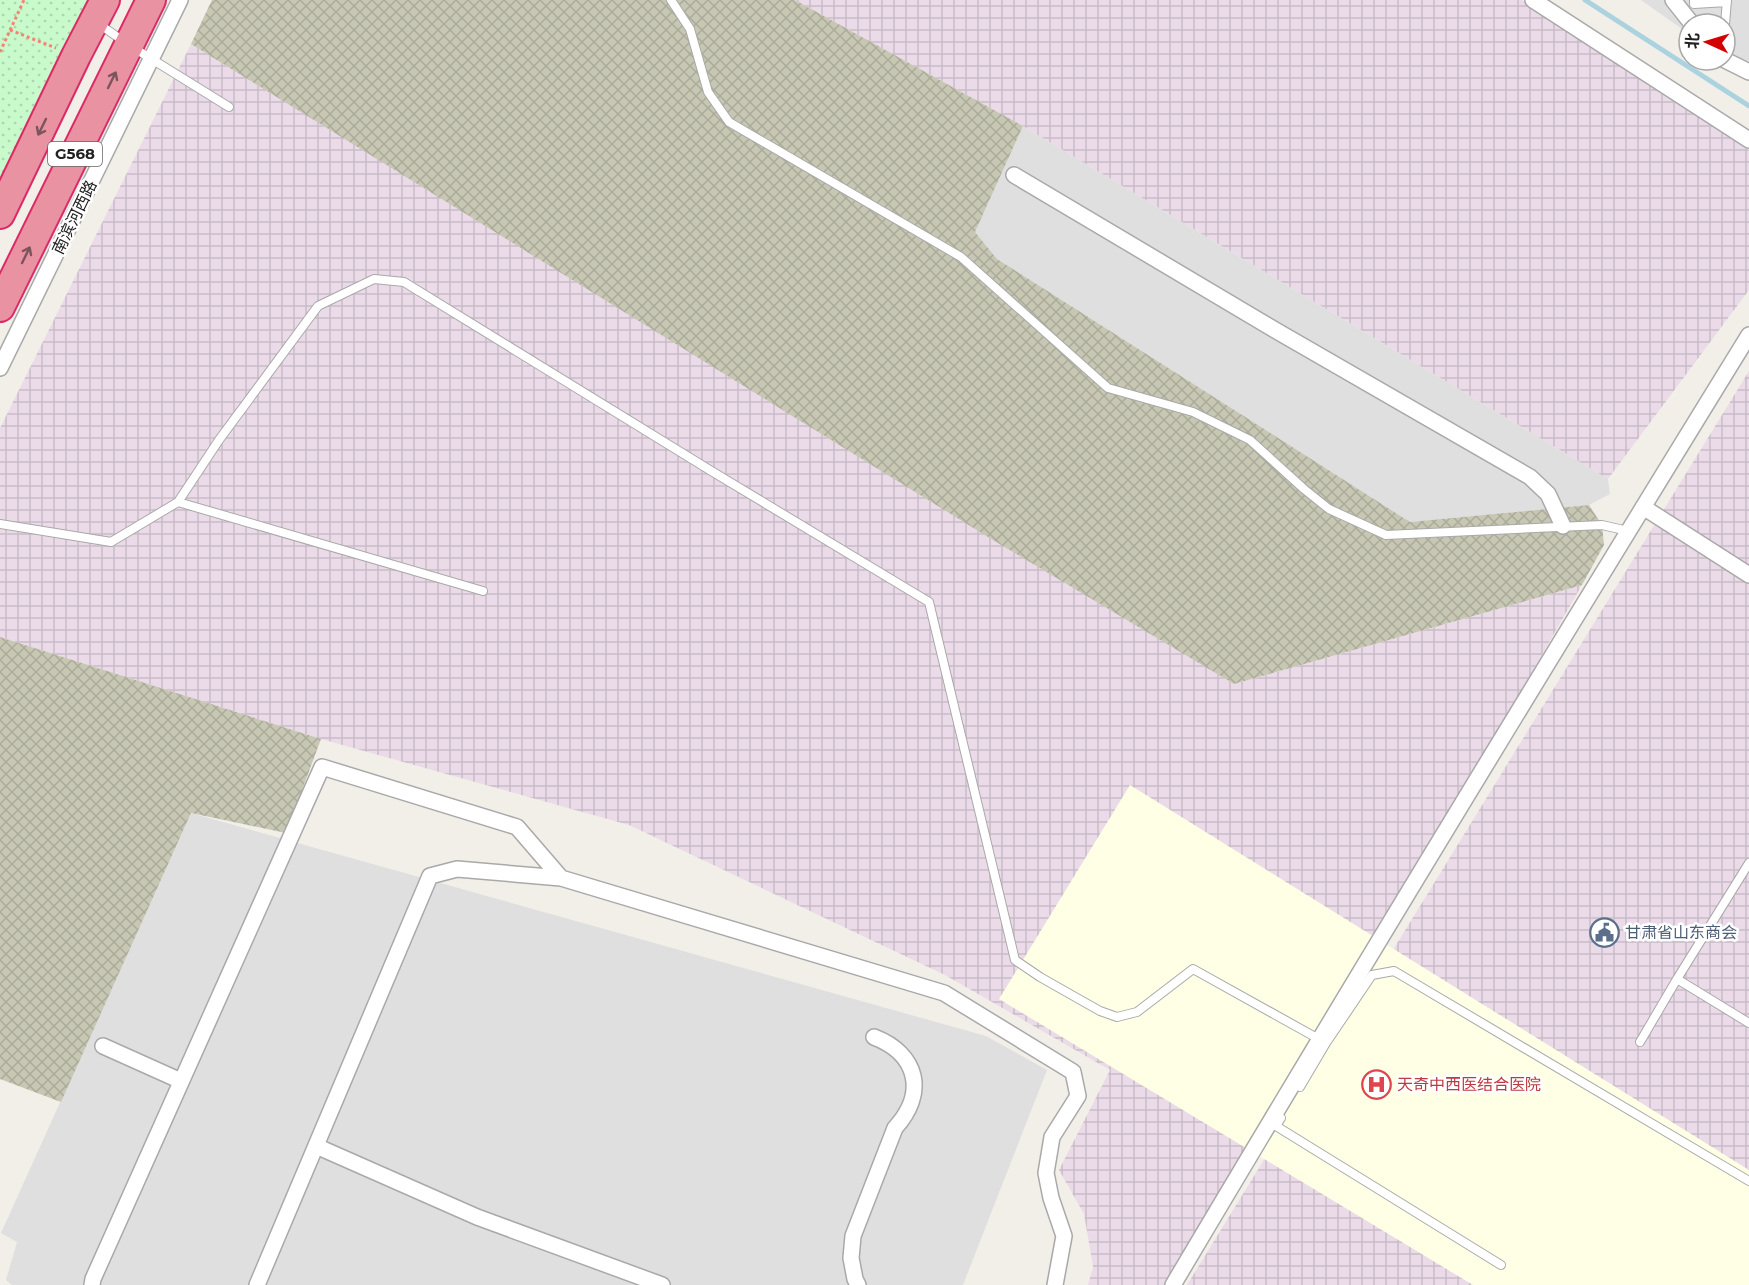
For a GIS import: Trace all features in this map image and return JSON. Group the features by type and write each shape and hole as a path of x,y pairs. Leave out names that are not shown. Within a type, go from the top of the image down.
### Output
{"highway":[{"name":"南滨河西路","path":"0,308 140,51 151,0"},
{"name":"G568","path":"0,214 100,10"}],"street":[{"name":"南滨河西路","path":"0,368 140,51 180,0"},
{"path":"1533,0 1749,140"},
{"path":"1673,0 1682,12"},
{"path":"1014,175 1275,330 1530,477 1548,494 1563,526"},
{"path":"1173,1285 1323,1042 1628,531 1749,335"},
{"path":"1643,507 1749,575"},
{"path":"92,1285 322,767 517,827 561,878"},
{"path":"257,1285 430,876 458,869 561,878 944,993 1073,1072 1078,1096 1052,1137 1046,1173 1051,1198 1064,1236 1054,1285"},
{"path":"858,1285 851,1258 854,1236 895,1128 906,1116 913,1100 914,1084 910,1068 902,1054 889,1043 874,1037"},
{"path":"103,1046 181,1081"},
{"path":"316,1146 477,1217 662,1285"}],"lane":[{"path":"671,0 690,29 708,92 729,122 961,257 1108,388 1193,412 1250,440 1329,509 1386,535 1602,525 1628,531"},
{"path":"1694,0 1694,4 1727,1"},
{"path":"100,10 140,51 229,106"},
{"path":"0,524 111,542 178,502 219,440 318,306 374,279 404,282 929,602 1015,960 1100,1011 1117,1017 1137,1012 1193,969 1323,1042"},
{"path":"178,502 483,591"},
{"path":"1640,1042 1749,863"},
{"path":"1501,1265 1276,1126 1323,1042 1372,975 1394,970 1749,1181"},
{"path":"1677,979 1749,1023"}],"path":[{"path":"0,52 24,0"},
{"path":"10,30 76,56"}],"shaded area":[{"path":"212,0 795,0 1023,126 975,232 997,259 1410,522 1589,505 1602,525 1604,545 1582,585 1234,684 988,537 191,44"},
{"path":"795,0 1522,0 1749,150 1749,290 1608,479 1023,126"},
{"path":"1641,0 1749,0 1749,78 1737,69 1737,12 1677,12 1677,26"},
{"path":"191,44 1234,684 1582,585 1180,1285 1088,1285 1093,1267 1084,1214 1059,1170 1110,1070 945,975 629,825 321,739 0,637 0,428"},
{"path":"1023,126 1608,479 1610,494 1589,505 1410,522 997,259 975,232"},
{"path":"1749,371 1749,1285 1187,1285"},
{"path":"0,637 321,739 286,833 191,813 61,1102 0,1079"},
{"name":"天奇中西医结合医院","path":"1130,785 1749,1170 1749,1285 1473,1285 999,999"},
{"path":"191,813 986,1036 1047,1070 963,1285 12,1285 6,1280 17,1242 1,1233"}],"green space":[{"path":"0,0 90,0 0,191"}],"waterway":[{"path":"1585,0 1749,106"}],"place":[{"name":"甘肃省山东商会","path":"1604,932"},
{"name":"天奇中西医结合医院","path":"1376,1084"}]}
